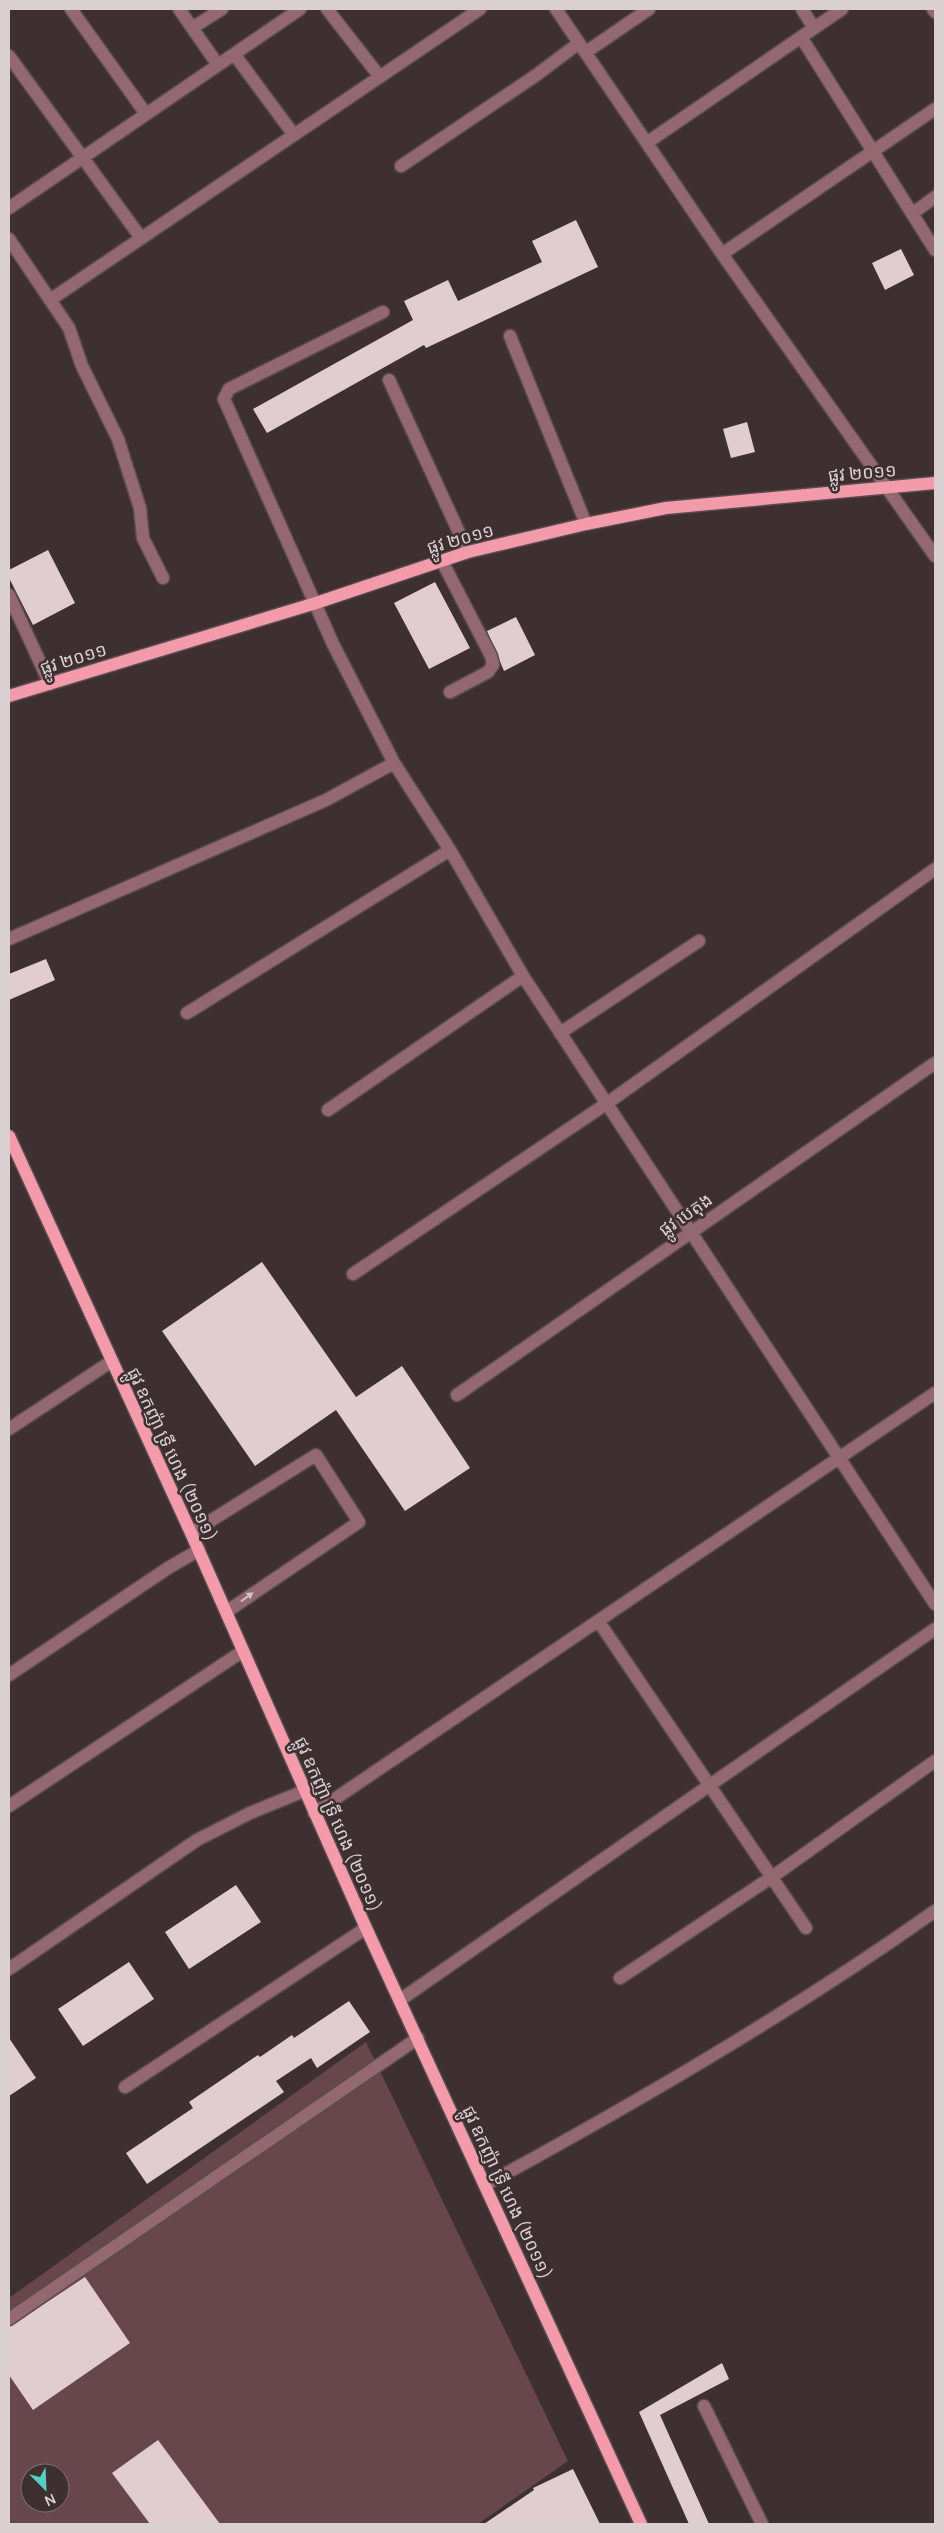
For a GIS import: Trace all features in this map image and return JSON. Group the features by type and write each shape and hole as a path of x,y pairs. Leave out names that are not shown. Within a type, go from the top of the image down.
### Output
{"main road":[{"name":"ផ្លូវ ២០១១","path":"9,696 316,603 468,552 586,524 666,508 935,483"},
{"name":"ផ្លូវ ឧកញ៉ា ទ្រី ហេង (២០១១)","path":"9,1136 199,1550 366,1928 641,2524"}],"street":[{"path":"71,9 146,114"},
{"path":"179,9 218,65"},
{"path":"192,28 222,9"},
{"path":"9,208 300,9"},
{"path":"327,9 380,77"},
{"path":"50,300 480,9"},
{"path":"556,9 648,142 722,254 889,487 935,556"},
{"path":"401,166 535,76 649,9"},
{"path":"802,9 814,28"},
{"path":"648,142 842,9"},
{"path":"801,37 875,151 935,250"},
{"path":"234,54 294,135"},
{"path":"9,56 141,238"},
{"path":"722,254 935,109"},
{"path":"913,213 935,197"},
{"path":"10,244 69,328 82,366 118,439 140,508 143,538 163,578"},
{"path":"383,312 229,389 223,396 333,644 394,763 450,850 523,976 935,1604"},
{"path":"510,336 586,524"},
{"path":"389,380 468,552"},
{"path":"442,561 491,656 493,666 488,672 450,692"},
{"path":"9,595 50,684"},
{"path":"9,939 326,800 394,763"},
{"path":"187,1013 450,850"},
{"path":"353,1274 606,1104 935,869"},
{"path":"560,1033 699,940"},
{"path":"328,1110 523,976"},
{"name":"ផ្លូវ បេតុង","path":"457,1395 935,1063"},
{"path":"9,1429 112,1361"},
{"path":"314,1813 935,1393"},
{"path":"191,1533 316,1455 359,1522 226,1612"},
{"path":"9,1676 168,1568 199,1550"},
{"path":"599,1622 710,1783 806,1928"},
{"path":"400,2000 710,1783 935,1629"},
{"path":"9,1806 243,1651"},
{"path":"620,1978 772,1877 935,1761"},
{"path":"9,1969 197,1840 250,1813 304,1791"},
{"path":"485,2185 617,2111 794,2004 856,1966 935,1910"},
{"path":"125,2087 366,1928"},
{"path":"9,2319 418,2038"},
{"path":"704,2406 762,2524"}],"shaded area":[{"path":"366,2042 568,2461 478,2524 9,2524 9,2298"}],"building":[{"path":"576,220 598,267 426,348 424,345 267,433 253,409 413,320 404,301 448,280 458,301 542,262 532,241"},
{"path":"901,249 914,275 885,290 872,263"},
{"path":"747,422 755,452 731,458 723,429"},
{"path":"48,550 75,603 33,625 9,578 9,570"},
{"path":"435,582 470,648 429,669 394,603"},
{"path":"516,617 535,655 504,671 487,631"},
{"path":"46,959 55,980 9,1000 9,974"},
{"path":"262,1262 356,1397 402,1366 470,1468 405,1511 336,1410 255,1466 162,1331"},
{"path":"236,1885 261,1922 189,1969 165,1932"},
{"path":"129,1962 154,1999 83,2046 58,2009"},
{"path":"349,2001 370,2032 317,2068 311,2058 276,2081 284,2092 147,2184 126,2153 193,2108 189,2102 258,2055 260,2057 292,2035 294,2038"},
{"path":"9,2038 36,2078 9,2096"},
{"path":"85,2277 130,2343 33,2410 9,2375 9,2327"},
{"path":"722,2363 729,2379 660,2415 709,2524 689,2524 639,2412"},
{"path":"158,2440 220,2524 150,2524 112,2473"},
{"path":"573,2469 600,2524 484,2524 534,2490 533,2488"}]}
